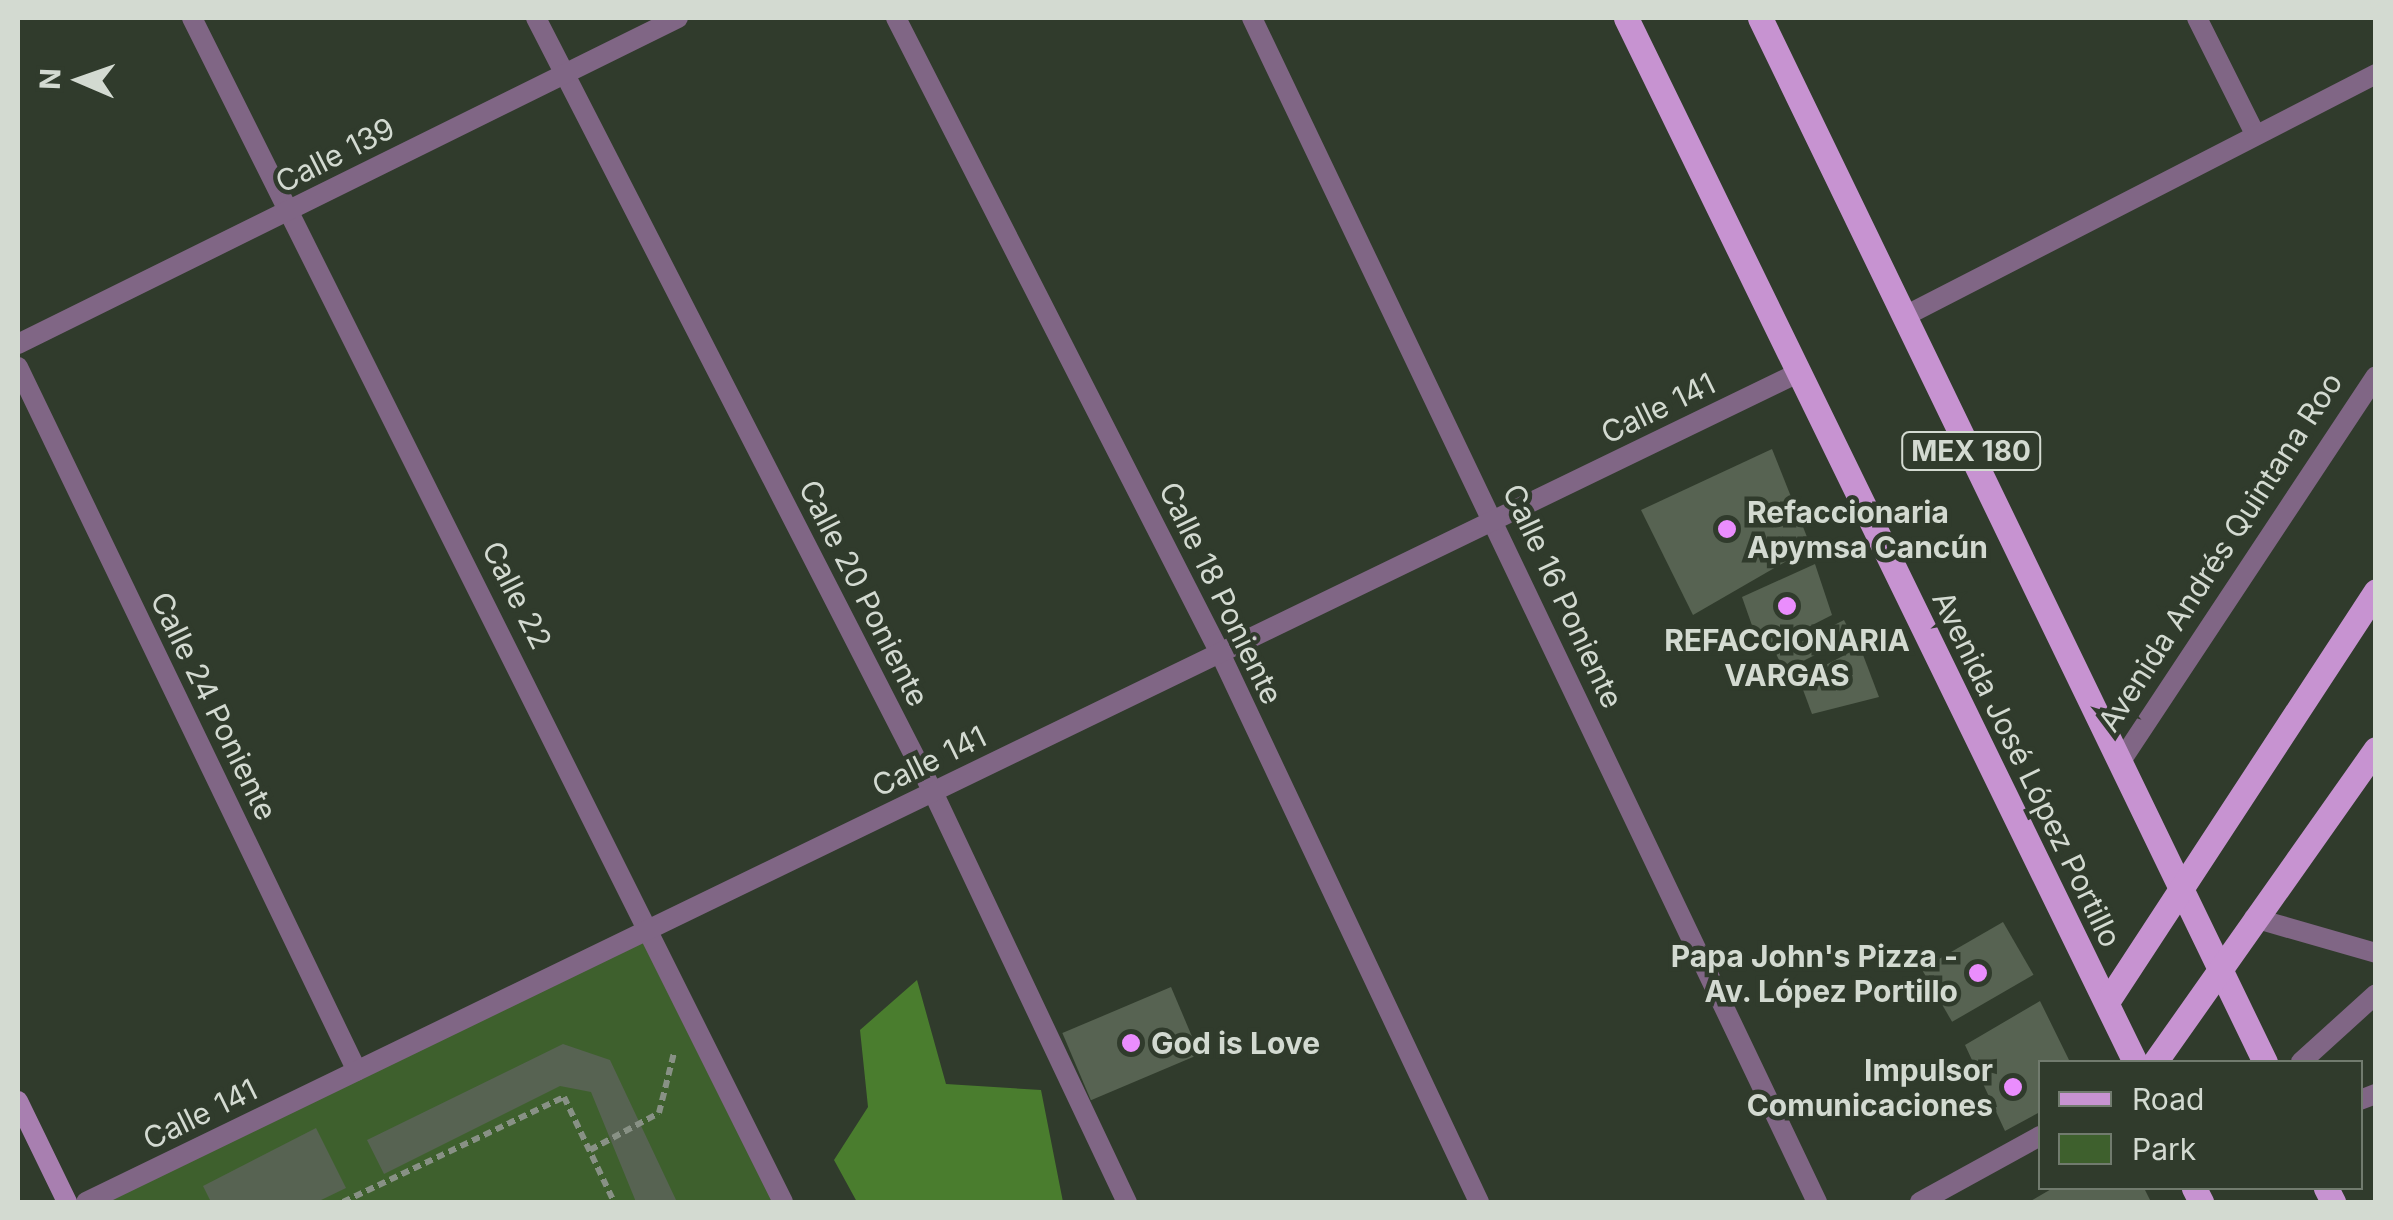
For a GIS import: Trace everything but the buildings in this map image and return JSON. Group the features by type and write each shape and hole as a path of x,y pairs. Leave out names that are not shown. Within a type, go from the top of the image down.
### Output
{"main road":[{"name":"Avenida José López Portillo","path":"1626,18 2135,1060"},
{"name":"MEX 180","path":"1760,18 1908,315 2263,1060"},
{"path":"2107,1002 2178,886 2376,590"},
{"path":"2156,1060 2376,749"},
{"path":"18,1100 67,1202"}],"street":[{"name":"Calle 22","path":"192,18 286,213 654,928 784,1202"},
{"name":"Calle 20 Poniente","path":"536,18 933,792 1126,1202"},
{"name":"Calle 139","path":"18,344 678,18"},
{"name":"Calle 18 Poniente","path":"896,18 1220,654 1479,1202"},
{"name":"Calle 16 Poniente","path":"1252,18 1816,1202"},
{"path":"2197,18 2255,134"},
{"path":"1908,315 2376,74"},
{"name":"Calle 24 Poniente","path":"18,367 357,1071"},
{"name":"Calle 141","path":"86,1202 1798,373"},
{"name":"Avenida Andrés Quintana Roo","path":"2119,764 2376,376"},
{"path":"2254,918 2376,953"},
{"path":"2303,1060 2376,994"},
{"path":"1920,1202 2038,1137"}],"path":[{"path":"590,1150 659,1113 687,998"},
{"path":"342,1202 564,1096 614,1202"}],"green space":[{"path":"654,928 783,1202 86,1202"},
{"path":"917,980 946,1084 1041,1090 1063,1202 857,1202 834,1160 868,1107 860,1030"}],"place":[{"name":"Refaccionaria Apymsa Cancún","path":"1727,529"},
{"name":"REFACCIONARIA VARGAS","path":"1787,606"},
{"name":"Papa John's Pizza - Av. López Portillo","path":"1978,973"},
{"name":"God is Love","path":"1131,1043"},
{"name":"Impulsor Comunicaciones","path":"2013,1087"}]}
